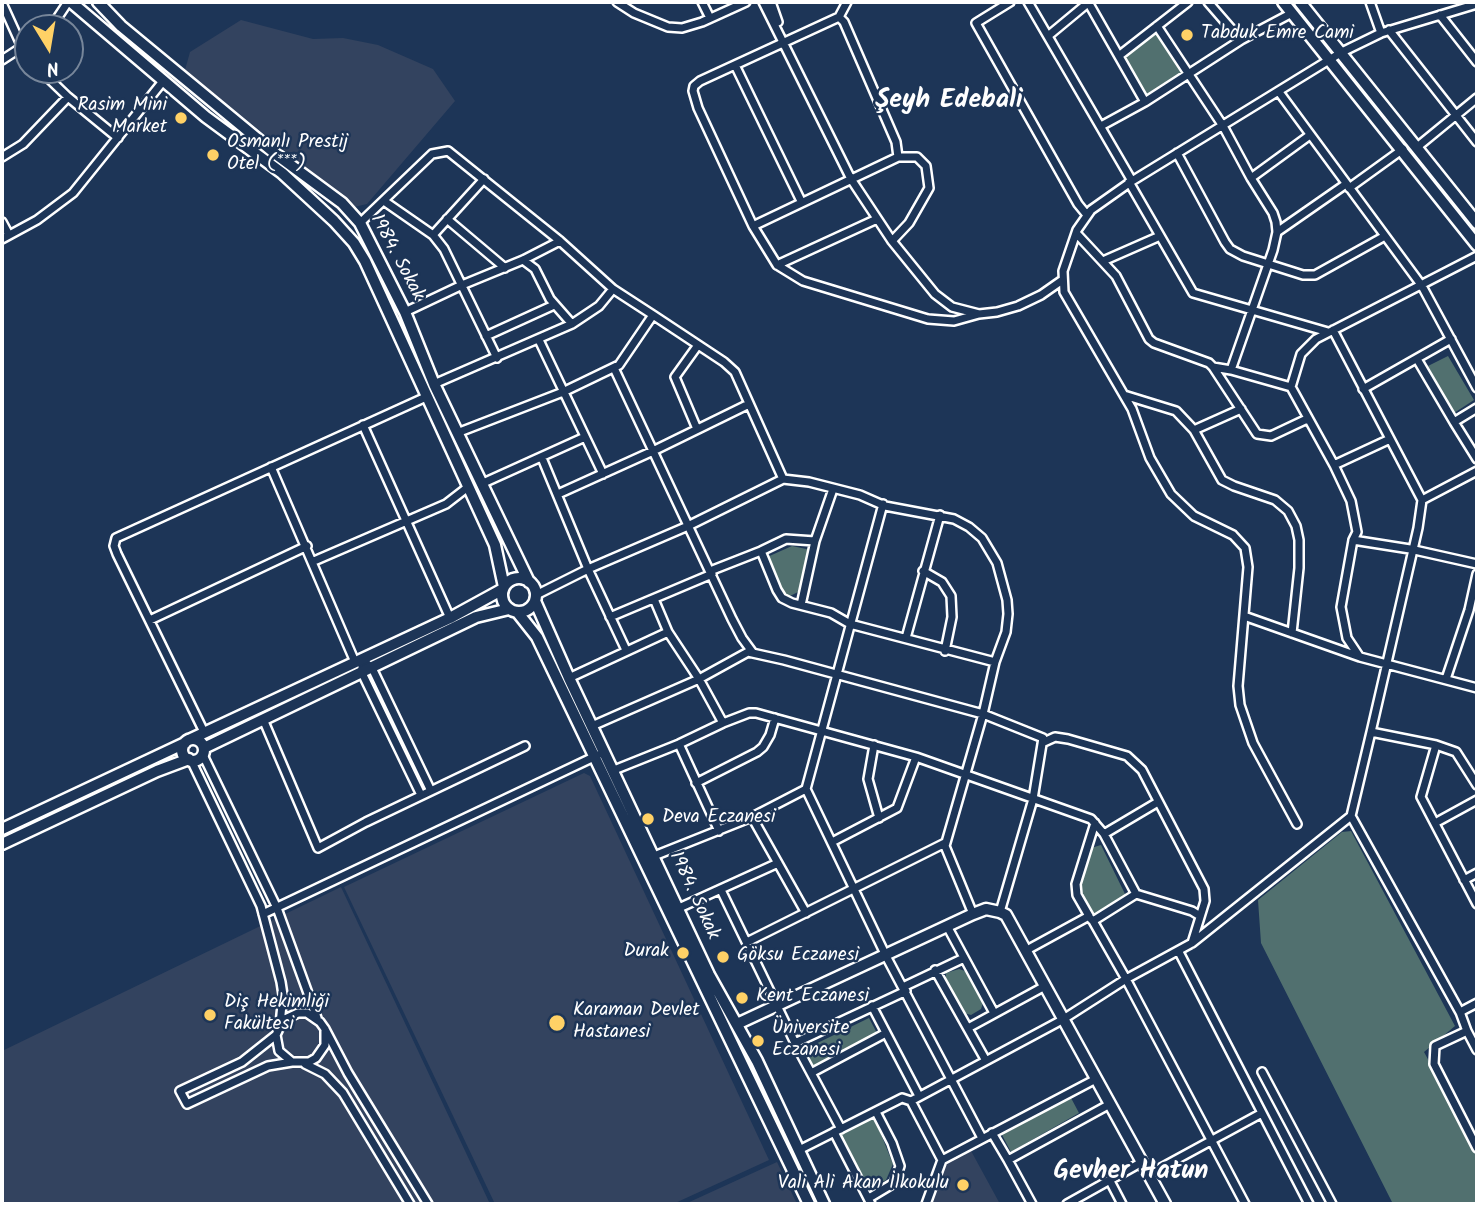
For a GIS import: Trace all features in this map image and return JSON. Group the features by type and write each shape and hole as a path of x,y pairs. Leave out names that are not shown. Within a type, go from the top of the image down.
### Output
{"main road":[{"path":"69,2 206,117 282,173 334,221 360,252 495,545 503,588 502,598 537,637 600,754 809,1204"},
{"name":"1984. Sokak","path":"98,2 121,26 277,155 342,203 360,223 405,312 434,384 529,582"},
{"path":"1283,2 1477,245"},
{"path":"1300,2 1477,223"},
{"path":"360,252 372,245"},
{"path":"2,829 450,618 503,588 513,579 529,582 535,598 529,609 476,617 263,719 203,751 198,760 157,771 2,844"},
{"name":"1984. Sokak","path":"535,598 592,726 600,754 614,770 709,975 737,1024 824,1204"},
{"path":"188,741 201,742 203,751"},
{"path":"188,741 183,753 190,760"},
{"path":"737,1024 973,914 986,909 1000,912 1006,915 1165,1204"}],"street":[{"path":"617,2 634,13 668,27 682,27 746,2"},
{"path":"702,2 710,18"},
{"path":"763,2 851,179 892,241 944,303 979,314"},
{"path":"771,2 785,42"},
{"path":"847,2 839,17 694,86 698,108 754,226 777,265 803,281 928,319 954,321 1018,306 1061,281"},
{"path":"1010,2 976,23 1078,204 1087,215"},
{"path":"911,1101 1062,1020 1126,979 1179,952 1351,816 1413,550 1422,500 1331,331 1193,293 1101,126 1028,2"},
{"path":"1048,36 1088,2 1145,102"},
{"path":"1120,55 1188,2"},
{"path":"1208,2 1241,40"},
{"path":"1370,2 1381,33"},
{"path":"2,3 14,28"},
{"path":"1297,824 1253,743 1240,705 1238,686 1248,567 1245,548 1233,535 1194,516 1171,494 1150,458 1132,409 1064,292 1061,281 1063,271 1076,233 1087,215 1130,181 1342,52 1389,30 1477,4"},
{"path":"1101,126 1145,102 1241,40 1292,13"},
{"path":"1440,15 1476,60"},
{"path":"839,17 844,22 896,142 898,157"},
{"path":"1157,26 1223,126 1273,213 1278,233 1254,310 1231,370"},
{"path":"1389,30 1477,142"},
{"path":"735,65 802,201"},
{"path":"2,222 5,237 60,205 92,171 164,80"},
{"path":"55,84 118,138"},
{"path":"1279,92 1422,286 1477,387"},
{"path":"2,157 23,144 68,97"},
{"path":"1416,148 1477,98"},
{"path":"1251,178 1311,135"},
{"path":"1278,233 1403,149"},
{"path":"360,223 432,154 447,152 560,241 613,289 735,372 783,479"},
{"path":"1177,153 1230,249 1243,256 1303,275 1315,275 1385,236"},
{"path":"754,226 898,157 916,157 922,160 929,177 929,188 908,223 892,241"},
{"path":"433,235 484,179"},
{"path":"384,201 433,235 444,249 497,358"},
{"path":"447,219 505,268"},
{"path":"777,265 877,219"},
{"path":"1076,233 1116,276 1149,339 1169,350 1209,363 1257,434 1271,436 1307,419"},
{"path":"1103,261 1160,236"},
{"path":"405,312 560,241"},
{"path":"1360,657 1347,638 1341,607 1357,531 1351,502 1291,387 1301,354 1316,339 1477,257"},
{"path":"523,260 535,269 554,305 572,324"},
{"path":"434,384 572,324 599,306 613,289"},
{"path":"486,336 554,305"},
{"path":"457,433 563,392 619,365 653,315"},
{"path":"1363,389 1451,339"},
{"path":"539,340 603,474"},
{"path":"697,429 675,377 698,345"},
{"path":"1417,359 1477,459"},
{"path":"1213,367 1291,387"},
{"path":"614,368 742,638 753,653"},
{"path":"1124,395 1177,411 1195,430 1222,480 1275,500 1288,511 1296,526 1298,568 1292,633"},
{"path":"204,732 117,554 114,546 116,538 426,397"},
{"path":"558,494 749,404"},
{"path":"1454,422 1477,408"},
{"path":"1195,430 1241,409"},
{"path":"363,425 450,618"},
{"path":"481,484 585,437"},
{"path":"1334,465 1390,439"},
{"path":"542,458 625,650"},
{"path":"271,467 359,660 367,670 431,790"},
{"path":"1422,500 1477,471"},
{"path":"535,598 588,569 688,526 783,479 809,482 860,495 883,505 940,515 969,527 982,538 997,563 1008,614 1006,632 995,662 946,843 947,853 973,914"},
{"path":"314,561 453,500 468,487"},
{"path":"801,605 815,541 833,489"},
{"path":"883,505 824,731 806,789 886,956 982,1138"},
{"path":"906,638 940,515"},
{"path":"610,617 786,538 815,541"},
{"path":"1353,540 1477,564"},
{"path":"150,620 307,547"},
{"path":"761,551 782,598 831,613 850,624 995,662"},
{"path":"923,571 942,582 951,596 952,617 945,650"},
{"path":"1446,679 1474,606 1477,574"},
{"path":"654,599 668,632 699,679 723,723"},
{"path":"1244,616 1360,657 1477,688"},
{"path":"569,678 668,632"},
{"path":"592,726 699,679 741,654 753,653 983,714 1043,738 1033,799 1000,912"},
{"path":"367,670 421,796"},
{"path":"614,770 723,723 757,712 916,757 1085,816 1104,834 1136,894"},
{"path":"696,783 757,752 770,735 775,718"},
{"path":"263,719 318,848 431,790 526,746"},
{"path":"1371,732 1436,745 1456,752 1477,785"},
{"path":"1044,742 1060,737 1127,756 1142,770 1204,889 1205,901 1192,943"},
{"path":"679,744 719,831"},
{"path":"874,745 868,779 879,818"},
{"path":"1436,745 1421,797 1477,904"},
{"path":"203,751 277,908 317,1019 428,1204"},
{"path":"263,914 600,754"},
{"path":"832,842 897,808 916,757"},
{"path":"190,760 200,776 263,914 284,995 276,1035 242,1062 180,1091 187,1104 268,1066 316,1058 326,1045 325,1029"},
{"path":"654,856 752,817 806,789"},
{"path":"1434,823 1477,800"},
{"path":"1104,834 1158,802"},
{"path":"1351,816 1461,1014 1477,1050"},
{"path":"752,817 806,913"},
{"path":"1095,823 1076,884 1077,894 1126,979 1245,1204"},
{"path":"747,942 946,843"},
{"path":"679,908 778,863"},
{"path":"1464,880 1477,873"},
{"path":"721,890 870,1201 894,1183 900,1166 876,1112"},
{"path":"1026,951 1136,894 1192,911 1200,916"},
{"path":"947,926 994,1013"},
{"path":"1179,952 1309,1204"},
{"path":"795,1043 964,958"},
{"path":"935,971 985,1059"},
{"path":"968,1028 1045,986"},
{"path":"1461,1014 1477,1003"},
{"path":"872,1006 919,1096"},
{"path":"280,1024 290,1015 299,1013 307,1013 317,1019"},
{"path":"1467,1031 1435,1046 1434,1064 1477,1146"},
{"path":"811,1073 886,1033"},
{"path":"276,1035 279,1051 296,1063 325,1074 343,1093 410,1204"},
{"path":"1262,1072 1332,1204"},
{"path":"926,1204 942,1160 1096,1079"},
{"path":"799,1150 902,1098 911,1101 942,1160"},
{"path":"1008,1160 1110,1104"},
{"path":"1148,1175 1262,1113"},
{"path":"992,1133 1032,1204"},
{"path":"1067,1204 1142,1162"},
{"path":"1110,1181 1122,1204"}],"shaded area":[{"path":"241,20 313,39 343,38 378,45 433,69 455,101 367,204 354,207 185,70 190,52"},
{"name":"Karaman Devlet Hastanesi","path":"584,773 590,776 769,1160 673,1204 495,1204 344,887"},
{"path":"341,887 490,1204 2,1204 2,1051"},
{"name":"Vali Ali Akan İlkokulu","path":"970,1149 1000,1204 931,1204 942,1165"},
{"path":"777,1162 797,1204 685,1204"}],"green space":[{"path":"1156,34 1182,72 1146,95 1125,56"},
{"path":"1448,356 1474,400 1454,413 1428,366"},
{"path":"792,546 811,550 800,591 786,598 765,558"},
{"path":"1351,831 1455,1026 1424,1052 1477,1149 1477,1204 1393,1204 1261,943 1258,900 1342,832"},
{"path":"1101,845 1126,896 1094,916 1089,913 1078,890 1091,848"},
{"path":"959,969 965,971 983,1003 981,1009 971,1015 964,1013 946,979 946,973"},
{"path":"869,1018 878,1035 815,1070 803,1050"},
{"path":"1070,1096 1079,1113 1011,1152 1001,1133"},
{"path":"874,1117 893,1164 886,1180 869,1189 841,1134"}],"place":[{"name":"Tabduk Emre Cami","path":"1187,35"},
{"name":"Rasim Mini Market","path":"181,118"},
{"name":"Osmanlı Prestij Otel (***)","path":"213,155"},
{"name":"Deva Eczanesi","path":"648,819"},
{"name":"Durak","path":"683,953"},
{"name":"Göksu Eczanesi","path":"723,957"},
{"name":"Kent Eczanesi","path":"742,998"},
{"name":"Diş Hekimliği Fakültesi","path":"210,1015"},
{"name":"Karaman Devlet Hastanesi","path":"557,1023"},
{"name":"Üniversite Eczanesi","path":"758,1041"},
{"name":"Vali Ali Akan İlkokulu","path":"963,1185"}],"district":[{"name":"Şeyh Edebali","path":"949,103"},
{"name":"Gevher Hatun","path":"1131,1174"}]}
